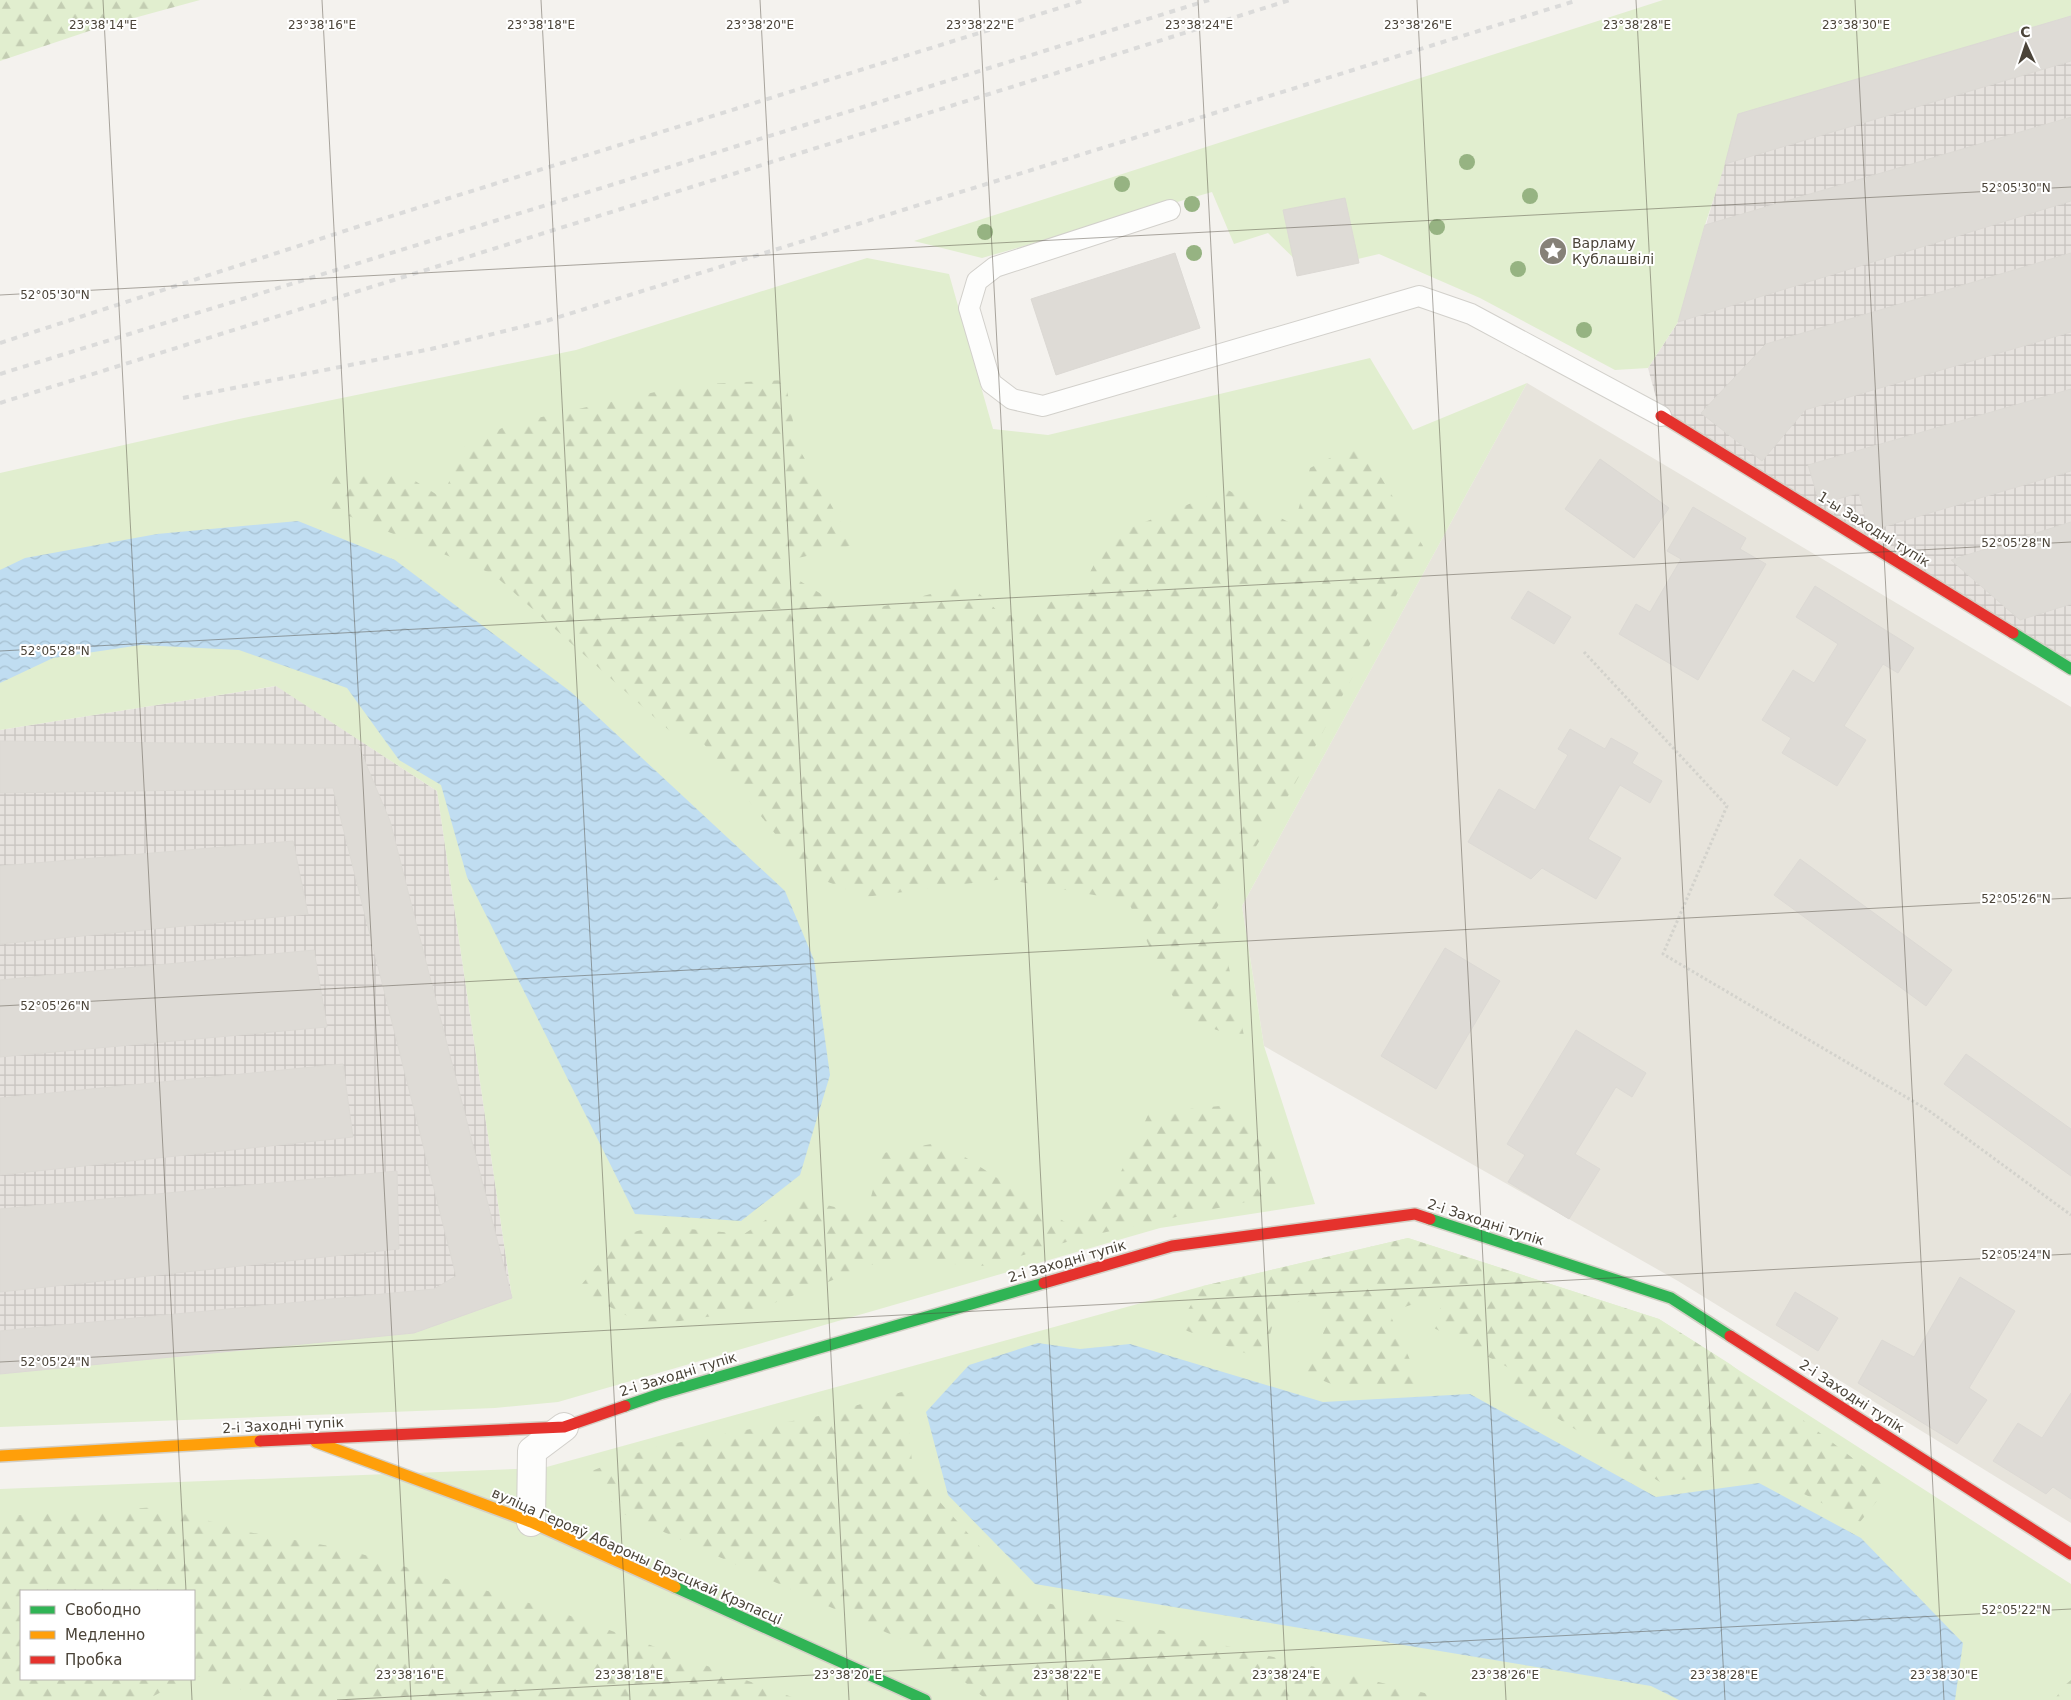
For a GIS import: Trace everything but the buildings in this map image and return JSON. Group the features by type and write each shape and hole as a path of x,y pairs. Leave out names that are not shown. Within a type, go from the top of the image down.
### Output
{"street":[{"name":"1-ы Заходні тупік","path":"1660,416 2071,668"},
{"name":"2-і Заходні тупік","path":"0,1456 306,1438 564,1427 660,1394 1172,1246 1415,1214 1671,1298 2071,1554"},
{"path":"530,1522 532,1451 564,1427"},
{"name":"вуліца Герояў Абароны Брэсцкай Крэпасці","path":"306,1438 530,1522 925,1700"}],"lane":[{"path":"1170,210 995,266 977,281 969,308 991,383 1012,399 1043,406 1419,296 1471,314 1660,416"}],"path":[{"path":"1584,652 1727,806 1663,954 1928,1110 2071,1215"}],"shaded area":[{"path":"2071,16 2071,669 1661,416 1648,368 1678,322 1738,114"},
{"path":"1527,383 2071,707 2071,1523 1678,1281 1264,1046 1242,906"},
{"path":"277,686 437,791 512,1298 414,1333 0,1374 0,730"}],"green space":[{"path":"0,0 200,0 101,27 0,61"},
{"path":"1663,0 2071,0 2071,16 1738,114 1678,322 1648,368 1615,370 1480,298 1379,254 1307,271 1268,233 1234,244 1212,192 982,258 914,241"},
{"path":"867,258 949,274 993,429 1048,435 1370,358 1413,430 1527,383 1242,906 1264,1046 1315,1204 1160,1228 558,1402 495,1408 0,1427 0,1374 414,1333 512,1298 437,791 276,686 0,730 0,473 239,419 576,350"},
{"path":"785,380 798,447 854,545 772,564 854,614 969,584 1004,617 1080,592 1108,537 1226,489 1294,525 1310,468 1360,443 1423,546 1290,793 1216,909 1245,1040 1183,1018 1128,901 1004,879 865,897 806,873 704,744 671,732 493,574 329,508 331,475 401,472 442,498 464,447 510,424 687,385"},
{"path":"1230,1105 1275,1151 1279,1195 1083,1237 987,1266 884,1260 759,1309 647,1326 577,1290 623,1235 656,1226 744,1234 799,1198 866,1215 883,1153 942,1142 1071,1226 1107,1201 1149,1113"},
{"path":"1408,1238 1659,1319 2071,1584 2071,1700 0,1700 0,1489 543,1468 1203,1286"},
{"path":"1408,1238 1659,1319 1730,1364 1889,1486 1860,1522 1760,1472 1660,1482 1512,1390 1511,1369 1434,1328 1445,1294 1389,1312 1421,1385 1343,1389 1305,1373 1330,1318 1304,1299 1276,1313 1263,1360 1177,1327 1203,1286"},
{"path":"905,1391 913,1472 1026,1598 1454,1700 987,1700 925,1650 624,1514 584,1474 650,1448 824,1415"},
{"path":"160,1507 248,1532 341,1548 560,1612 800,1700 276,1700 195,1675 195,1590 20,1590 20,1680 184,1680 146,1700 0,1700 0,1516"},
{"path":"2071,1680 2071,1700 2054,1700 2065,1685"}],"water":[{"path":"298,521 395,560 571,692 785,891 814,960 830,1075 800,1175 741,1221 635,1214 467,877 441,785 399,760 347,688 239,650 141,645 53,658 0,683 0,570 25,558 157,534"},
{"path":"1038,1343 1080,1349 1130,1344 1323,1402 1470,1394 1656,1497 1759,1483 1861,1538 1963,1643 1955,1700 1679,1700 1651,1686 1035,1584 948,1495 926,1412 969,1365"}],"railway":[{"path":"0,343 366,224 1085,0"},
{"path":"0,374 1209,0"},
{"path":"0,403 1290,0"},
{"path":"183,398 431,349 546,321 1578,0"}],"traffic: fast":[{"path":"2013,633 2071,669"},
{"path":"1430,1219 1671,1298 1730,1336"},
{"path":"625,1406 660,1394 1044,1283"},
{"path":"675,1587 925,1700"}],"traffic: slow":[{"path":"0,1456 260,1441"},
{"path":"316,1442 531,1522 675,1587"}],"traffic: jam":[{"path":"1661,416 2013,633"},
{"path":"1044,1283 1172,1246 1415,1214 1430,1219"},
{"path":"1730,1336 2071,1554"},
{"path":"260,1441 564,1427 625,1406"}],"place":[{"name":"Варламу Кублашвілі","path":"1553,251"}]}
